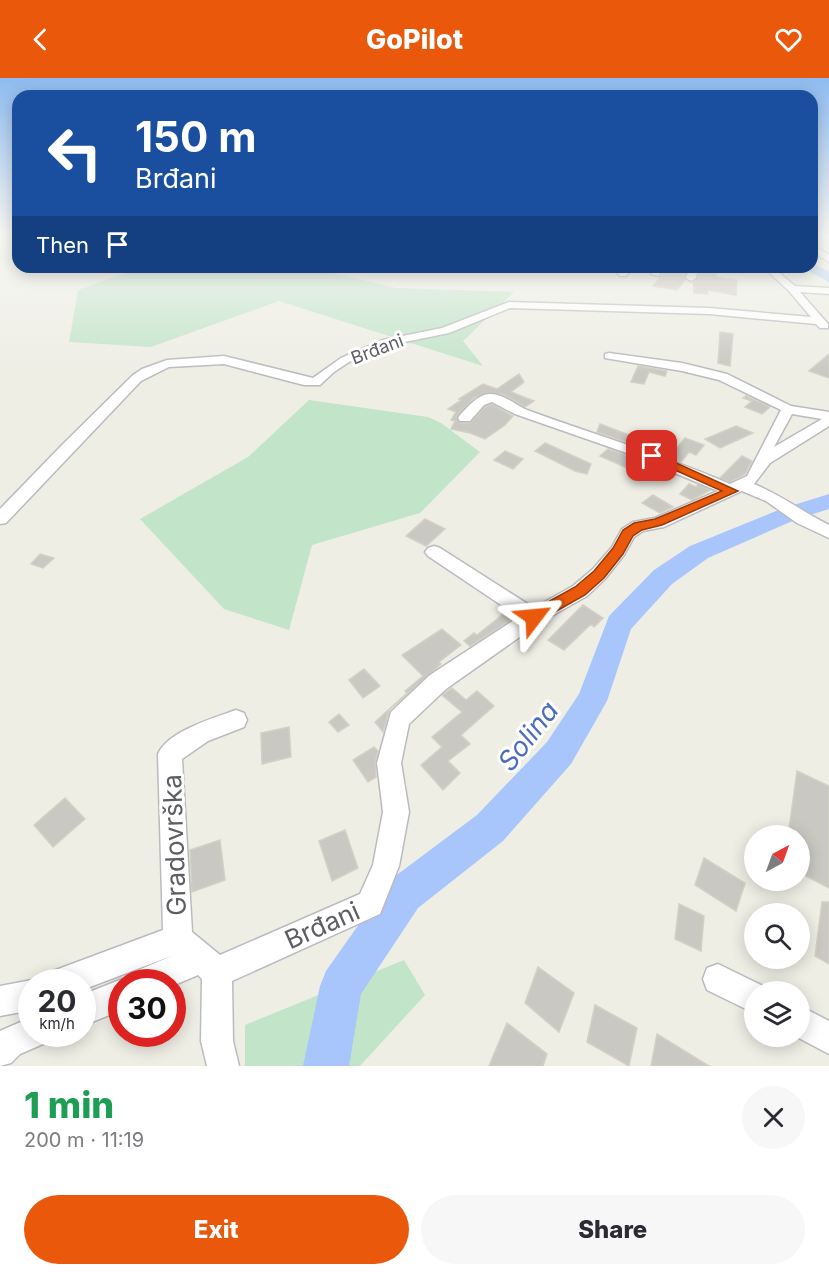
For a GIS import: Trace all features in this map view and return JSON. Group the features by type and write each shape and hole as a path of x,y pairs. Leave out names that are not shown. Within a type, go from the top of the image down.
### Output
{"street":[{"name":"Brđani","path":"784,282 824,326"},
{"path":"792,289 826,291"},
{"name":"Brđani","path":"0,519 137,378 167,364 224,360 304,381 316,381 345,360 387,342 462,326 509,305 709,310 824,326"},
{"path":"609,356 723,377 788,409 829,418"},
{"path":"465,418 485,399 490,398 517,411 599,436 737,488 772,497 803,519 829,532"},
{"path":"765,460 767,448 788,409"},
{"path":"737,488 752,479 765,460 829,418"},
{"name":"Brđani","path":"209,965 370,904 386,866 396,812 389,763 399,719 438,682 534,617 580,591 599,574 618,551 628,533 639,526 658,522 737,488"},
{"path":"434,552 534,617"},
{"name":"Gradovrška","path":"209,965 178,939 170,754 200,734 236,720"},
{"name":"Gradovrška","path":"96,970 178,939"},
{"path":"186,971 209,965 217,1041 223,1066"},
{"path":"718,979 744,993"},
{"path":"0,1001 18,998"},
{"path":"810,1028 829,1038"},
{"path":"0,1052 9,1043 18,1039"}],"green space":[{"path":"100,282 372,282 396,288 514,292 463,341 483,366 279,301 151,347 69,342 78,290"},
{"path":"309,400 428,417 441,423 480,452 420,513 312,545 289,630 224,609 140,519 248,457"},
{"path":"404,960 425,995 360,1066 245,1066 245,1025"}],"building":[{"path":"656,282 683,282 677,290 653,286"},
{"path":"693,282 737,282 736,295 707,290 708,294 694,293"},
{"path":"720,332 733,334 730,366 718,363"},
{"path":"829,354 829,378 809,371"},
{"path":"638,366 667,371 665,376 649,372 644,384 631,382"},
{"path":"519,374 524,382 511,392 534,401 525,407 505,395 489,392 475,397 456,417 460,423 470,423 485,407 492,404 513,416 505,425 485,439 451,429 455,421 451,420 456,412 448,409 461,400 459,399 483,384 497,389"},
{"path":"746,396 770,407 762,414 745,407 752,401 743,398"},
{"path":"600,424 674,452 685,438 704,445 696,455 689,452 681,462 597,432"},
{"path":"736,426 753,433 720,448 705,439"},
{"path":"545,443 591,464 587,474 575,471 535,451"},
{"path":"608,449 658,469 650,478 600,456"},
{"path":"505,451 523,459 513,469 494,460"},
{"path":"742,456 752,461 745,474 730,482 720,478"},
{"path":"689,484 710,490 692,500 680,494"},
{"path":"653,495 673,507 660,513 642,503"},
{"path":"425,519 445,529 426,546 406,536"},
{"path":"40,554 54,558 43,568 31,564"},
{"path":"583,605 603,618 594,627 591,624 564,650 548,640"},
{"path":"506,612 514,618 470,646 464,641 474,633 477,635"},
{"path":"442,629 461,645 439,662 441,664 389,710 383,732 375,722 423,676 402,655"},
{"path":"364,669 380,686 363,698 349,680"},
{"path":"452,688 466,700 477,691 494,706 461,735 470,744 448,761 460,773 443,790 421,765 442,747 432,737 462,712 442,695"},
{"path":"339,714 349,725 338,732 329,722"},
{"path":"289,727 291,757 262,764 261,733"},
{"path":"374,747 378,751 375,763 376,777 368,782 353,760"},
{"path":"797,771 829,786 829,888 810,878 810,825 790,825"},
{"path":"65,798 85,819 53,847 34,825"},
{"path":"345,830 358,868 332,881 319,841"},
{"path":"220,840 225,880 192,892 190,850"},
{"path":"704,858 744,882 736,911 695,885"},
{"path":"822,902 829,902 829,964 815,956"},
{"path":"679,904 704,916 701,951 675,939"},
{"path":"538,967 574,993 559,1032 525,1003"},
{"path":"595,1005 637,1028 629,1066 587,1042"},
{"path":"507,1023 547,1054 543,1066 489,1066"},
{"path":"657,1034 709,1066 651,1066"}],"waterway":[{"name":"Solina","path":"326,1066 341,986 404,894 490,828 559,753 592,701 619,624 663,577 699,552 789,514 829,501"}],"route":[{"path":"534,617 580,591 599,574 618,551 628,533 639,526 658,522 732,491 652,456"}]}
